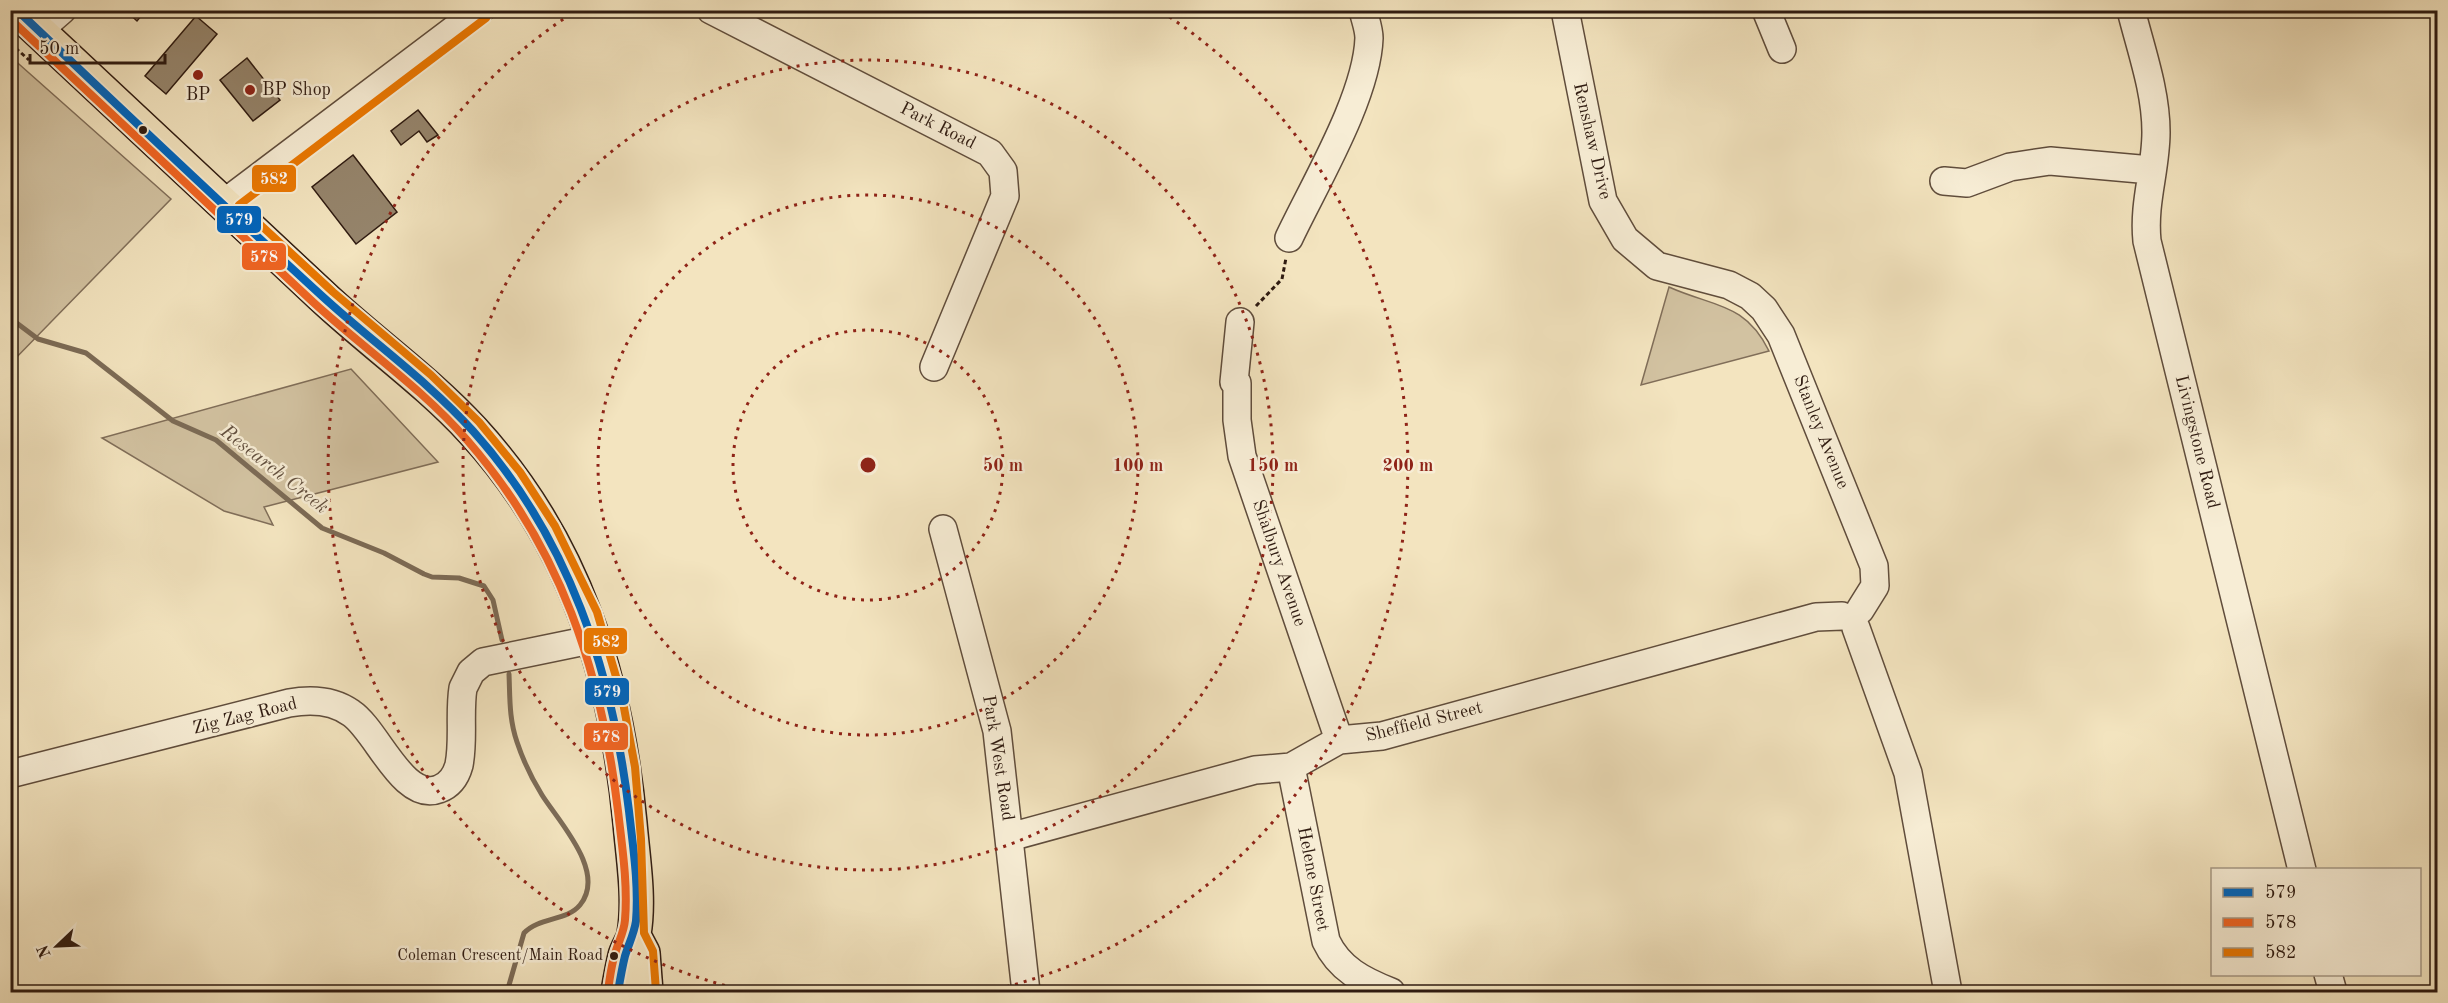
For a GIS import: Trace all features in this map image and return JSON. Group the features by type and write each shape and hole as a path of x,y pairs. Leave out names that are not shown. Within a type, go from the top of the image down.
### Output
{"main road":[{"path":"39,17 223,204 326,300 424,383 492,453 546,531 574,587 595,639 612,699 625,768 634,871 634,936 625,956 618,993"},
{"path":"634,936 643,953 646,993"}],"street":[{"path":"223,204 480,10"},
{"name":"Park Road","path":"711,10 990,153 1003,171 1005,196 934,367"},
{"path":"1289,238 1355,101 1365,70 1369,36 1363,10"},
{"name":"Renshaw Drive","path":"1564,10 1603,201 1625,239 1657,266 1715,281"},
{"path":"1766,10 1782,49"},
{"name":"Livingstone Road","path":"2131,10 2156,117 2156,146 2145,216 2152,261 2302,868"},
{"path":"1944,181 1968,183 2010,167 2050,161 2151,170"},
{"name":"Stanley Avenue","path":"1715,281 1743,292 1757,302 1773,322 1790,354 1875,566 1875,586 1853,618"},
{"name":"Shalbury Avenue","path":"1240,322 1237,420 1242,456 1339,740"},
{"name":"Park West Road","path":"943,530 994,714 1010,837 1026,993"},
{"name":"Sheffield Street","path":"1010,837 1255,770 1292,767 1339,740 1382,736 1816,617 1853,618"},
{"path":"1853,618 1908,773 1948,993"},
{"name":"Zig Zag Road","path":"10,774 290,704 321,701 350,712 366,727 403,777 419,789 433,791 447,785 456,774 460,756 463,688 466,678 476,666 491,659 548,650 595,639"},
{"name":"Helene Street","path":"1292,767 1326,941 1335,958 1350,972 1391,993"},
{"path":"2328,976 2333,993"}],"path":[{"path":"1240,322 1282,279 1289,238"}],"shaded area":[{"path":"11,57 171,199 11,363"},
{"path":"1669,287 1738,314 1760,335 1769,351 1641,385"},
{"path":"351,369 438,462 264,507 273,525 224,511 102,438"}],"building":[{"path":"125,10 146,10 137,21"},
{"path":"196,16 217,34 166,94 145,76"},
{"name":"BP Shop","path":"247,58 280,100 253,121 220,80"},
{"path":"418,110 438,135 427,142 419,131 401,145 391,131"},
{"path":"353,155 397,212 356,244 312,187"}],"waterway":[{"name":"Research Creek","path":"10,318 38,339 86,353 173,421 216,440 322,528 384,553 432,577 459,578 484,586 493,600 502,640"},
{"name":"Research Creek","path":"507,992 524,933 537,924 568,914 580,905 587,892 588,878 578,848 538,789 522,756 510,708 509,674"}],"transit line":[{"name":"579","path":"17,10 283,261 456,413 507,472 535,516 560,561 581,608 611,707 621,759 634,852 637,907 635,926 625,956 618,992"},
{"name":"582","path":"486,18 239,205 333,292 431,375 479,422 520,472 555,526 597,612 622,697 635,767 641,839 644,933 653,951 656,991"},
{"name":"578","path":"10,19 313,302 450,421 500,481 528,524 552,568 588,660 610,759 623,851 626,906 624,925 612,963 608,990"}],"place":[{"name":"BP","path":"198,75"},
{"name":"BP Shop","path":"250,90"},
{"name":"Coleman Crescent/Main Road","path":"614,956"}]}
